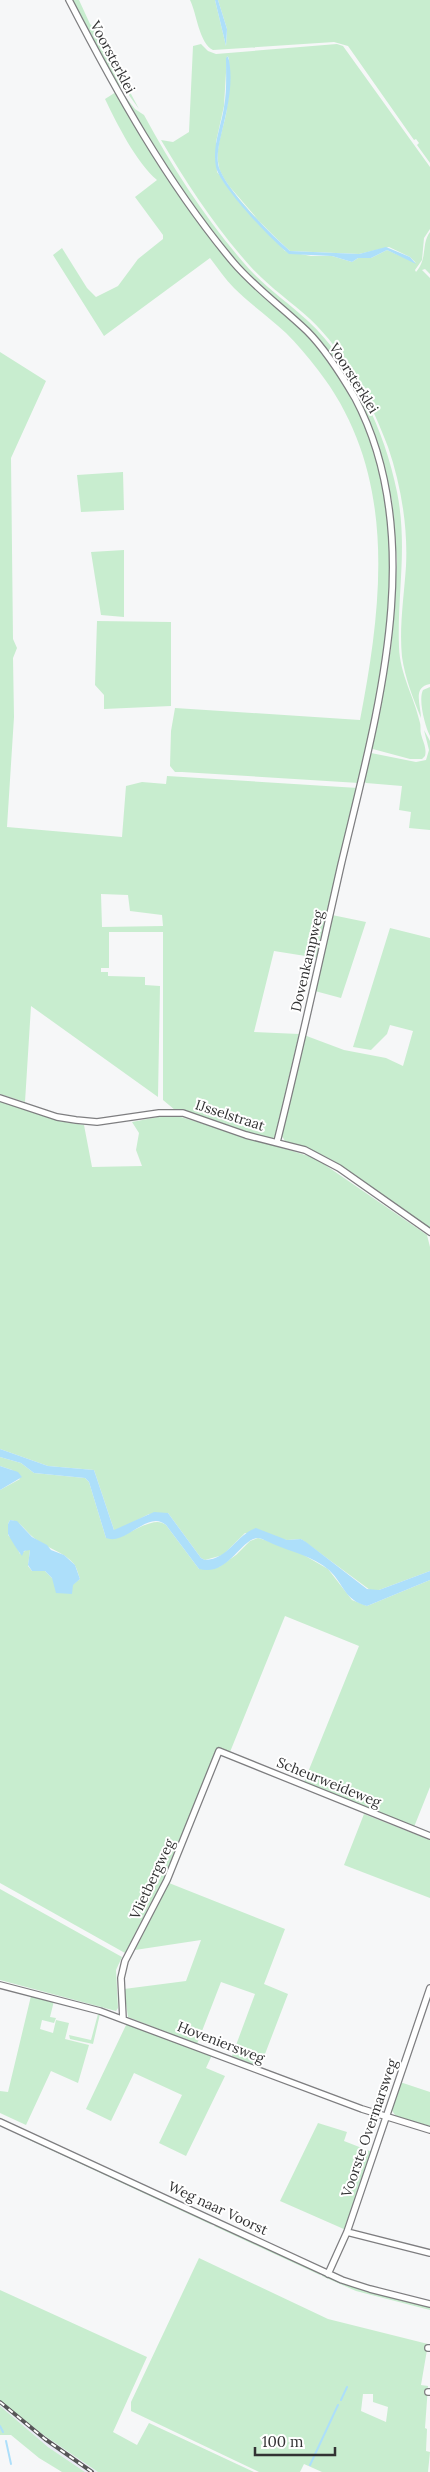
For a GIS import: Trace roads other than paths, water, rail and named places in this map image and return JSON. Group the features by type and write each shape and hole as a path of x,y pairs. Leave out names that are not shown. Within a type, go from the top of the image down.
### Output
{"street":[{"name":"Voorsterklei","path":"69,0 138,127 197,214 247,278 309,333 323,350 355,398 374,440 390,501 396,561 388,656 360,786"},
{"name":"Dovenkampweg","path":"277,1142 360,786"},
{"name":"IJsselstraat","path":"0,1098 57,1117 96,1122 168,1112 183,1113 246,1135 319,1155 430,1232"},
{"name":"Scheurweideweg","path":"219,1751 430,1836"},
{"name":"Vlietbergweg","path":"123,2019 121,1978 124,1961 167,1880 219,1751"},
{"name":"Hoveniersweg","path":"0,1985 77,2004 123,2019 386,2117 430,2130"},
{"name":"Voorste Overmarsweg","path":"328,2274 347,2232 430,1988"},
{"name":"Weg naar Voorst","path":"0,2122 328,2274 365,2288 430,2304"},
{"path":"347,2232 430,2253"}],"water":[{"path":"215,0 218,0 227,29 226,46"},
{"path":"228,56 231,77 230,88 219,147 218,163 232,190 251,213 290,251 359,254 386,247 410,257 416,264 387,250 371,258 358,258 352,262 332,256 289,254 248,213 227,187 216,167 215,152 225,101 226,58"},
{"path":"0,1449 48,1466 94,1470 114,1530 154,1512 168,1513 201,1558 205,1560 220,1556 249,1531 256,1528 287,1540 301,1539 367,1589 379,1590 430,1571 430,1580 367,1606 353,1600 334,1575 323,1565 258,1538 246,1544 218,1568 209,1570 199,1569 166,1525 159,1521 144,1524 121,1537 114,1539 106,1538 89,1482 85,1478 34,1473 21,1463 0,1457"},
{"path":"0,1466 18,1472 22,1477 0,1490"},
{"path":"10,1520 17,1521 32,1537 47,1545 51,1550 64,1555 75,1565 80,1579 73,1585 72,1594 56,1593 52,1578 45,1571 32,1571 28,1565 30,1550 24,1551 22,1556 8,1534"}],"waterway":[{"path":"341,2400 347,2387"},
{"path":"310,2465 338,2405"},
{"path":"0,2426 3,2432"},
{"path":"6,2441 11,2464"}],"railway":[{"path":"0,2402 45,2439 92,2472"}]}
